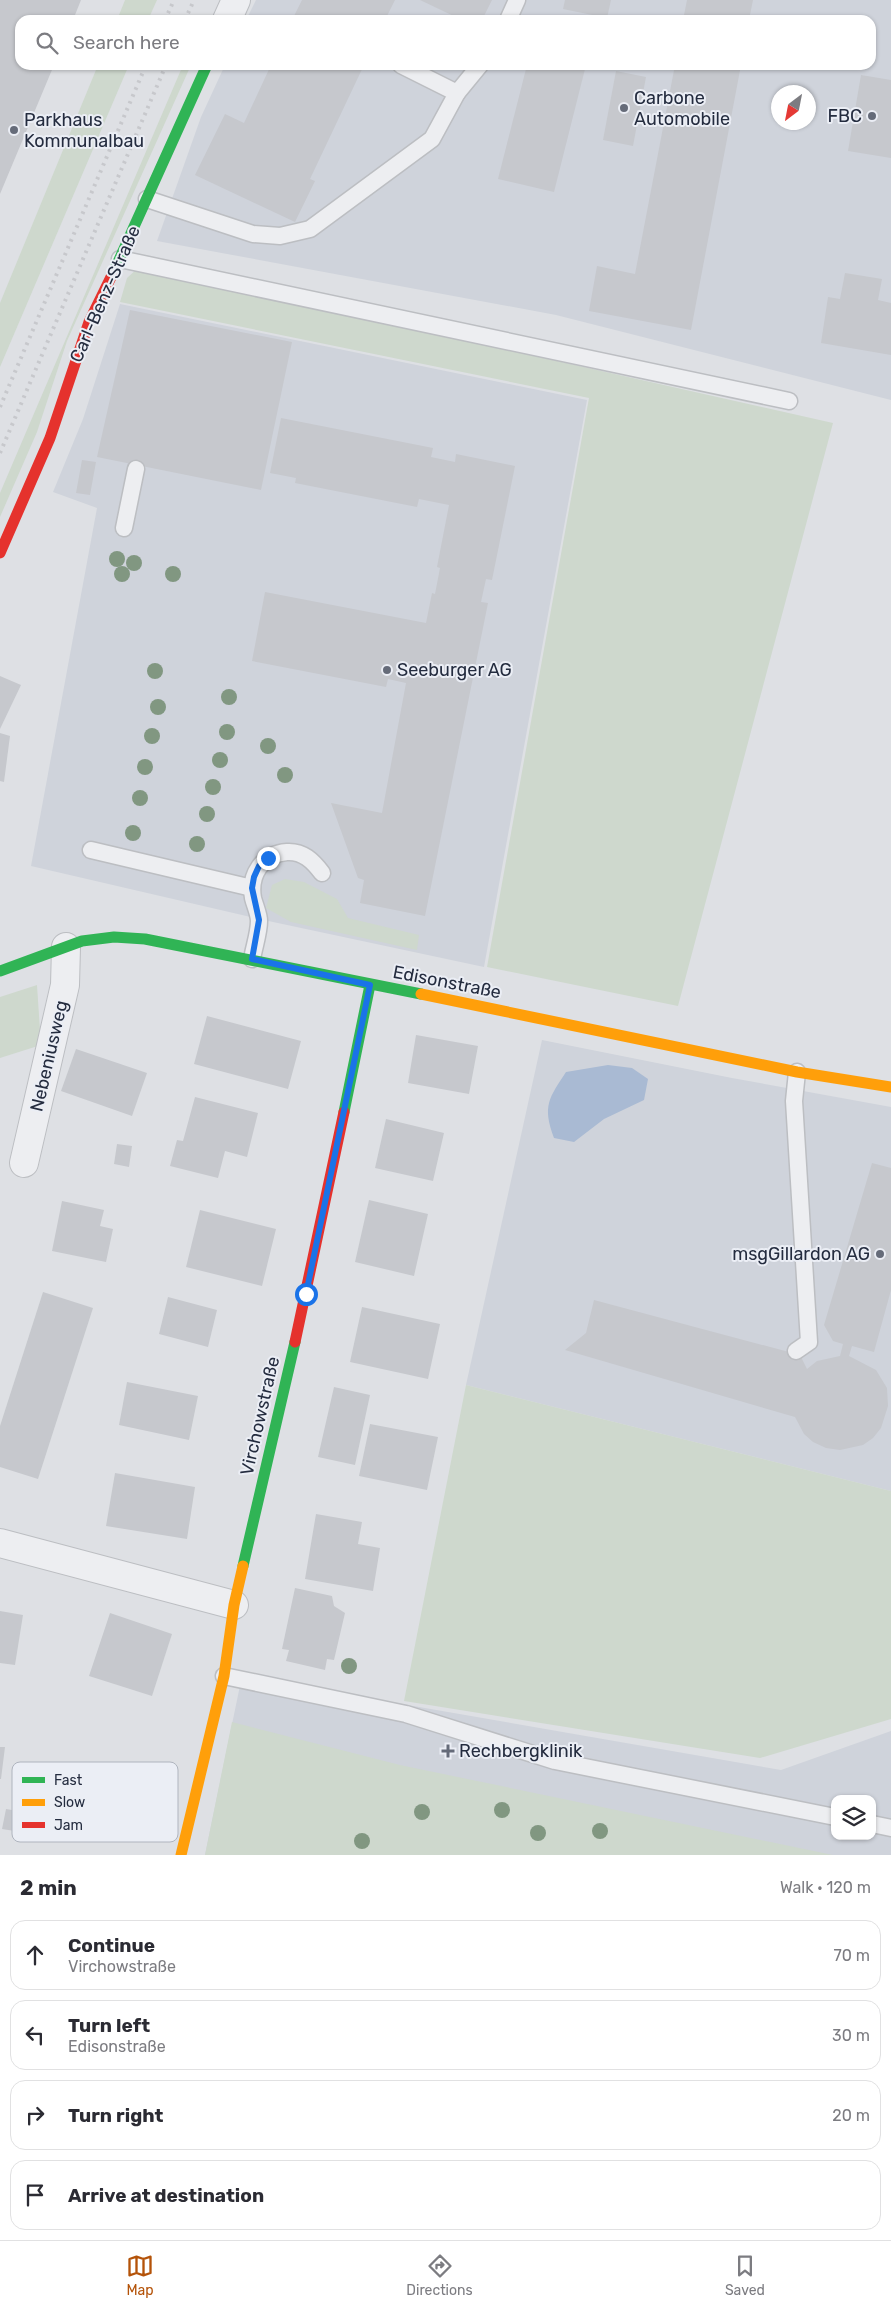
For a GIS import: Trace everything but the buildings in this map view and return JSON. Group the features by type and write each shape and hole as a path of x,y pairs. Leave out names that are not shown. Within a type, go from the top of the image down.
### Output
{"street":[{"path":"229,15 236,0"},
{"name":"Carl-Benz-Straße","path":"0,553 50,438 89,322 120,259 205,70"},
{"name":"Edisonstraße","path":"0,971 82,941 114,937 145,939 252,959 370,985 797,1072 891,1087"},
{"name":"Nebeniusweg","path":"24,1164 65,985 66,946"},
{"name":"Virchowstraße","path":"181,1855 224,1676 234,1605 306,1294 370,985"},
{"path":"0,1543 234,1605"}],"lane":[{"path":"510,15 517,0"},
{"path":"412,70 458,92"},
{"path":"147,199 253,234 280,236 310,229 432,139 458,92 476,70"},
{"path":"120,259 789,401"},
{"path":"124,528 136,469"},
{"path":"91,850 252,888"},
{"path":"252,959 259,920 252,888 259,866 268,858 280,853 292,852 304,855 314,862 322,873"},
{"path":"796,1351 809,1342 794,1100 797,1072"},
{"path":"224,1676 406,1714 555,1762 831,1816"},
{"path":"876,1825 891,1828"}],"shaded area":[{"path":"125,0 157,0 150,15 119,15"},
{"path":"256,0 891,0 891,400 556,315 157,241 201,117 223,70 876,70 876,15 248,15"},
{"path":"96,70 127,70 0,367 0,303"},
{"path":"181,70 189,70 67,341 37,432 0,517 0,493"},
{"path":"139,267 833,423 678,1006 487,967 589,398 120,302 127,278"},
{"path":"120,304 587,400 484,967 259,919 31,866 97,508 53,492 83,419"},
{"path":"285,879 304,882 337,899 348,918 419,935 417,950 291,922 266,908 272,885"},
{"path":"37,985 41,1045 0,1058 0,997"},
{"path":"542,1040 891,1107 891,1491 466,1385"},
{"path":"466,1385 891,1491 891,1719 760,1758 404,1701"},
{"name":"Rechbergklinik","path":"243,1671 396,1703 781,1770 891,1731 891,1855 205,1855"},
{"path":"232,1722 400,1765 833,1855 205,1855"}],"water":[{"path":"608,1065 632,1068 648,1079 644,1100 604,1119 574,1142 554,1138 548,1118 549,1103 566,1072"}],"railway":[{"path":"167,15 174,0"},
{"path":"187,15 194,0"},
{"path":"0,407 144,70"},
{"path":"0,453 164,70"}],"traffic: fast":[{"path":"114,271 205,70"},
{"path":"0,971 82,941 114,937 145,939 421,994"},
{"path":"344,1112 370,985"},
{"path":"243,1566 295,1342"}],"traffic: slow":[{"path":"421,994 797,1072 891,1087"},
{"path":"181,1855 224,1676 234,1605 243,1566"}],"traffic: jam":[{"path":"0,553 50,438 89,322 114,271"},
{"path":"295,1342 344,1112"}],"place":[{"name":"Carbone Automobile","path":"624,108"},
{"name":"FBC","path":"872,116"},
{"name":"Parkhaus Kommunalbau","path":"14,130"},
{"name":"Seeburger AG","path":"387,670"},
{"name":"msgGillardon AG","path":"880,1254"},
{"name":"Rechbergklinik","path":"448,1751"}],"route":[{"path":"268,858 259,866 252,888 259,920 252,959 370,985 306,1294"}]}
